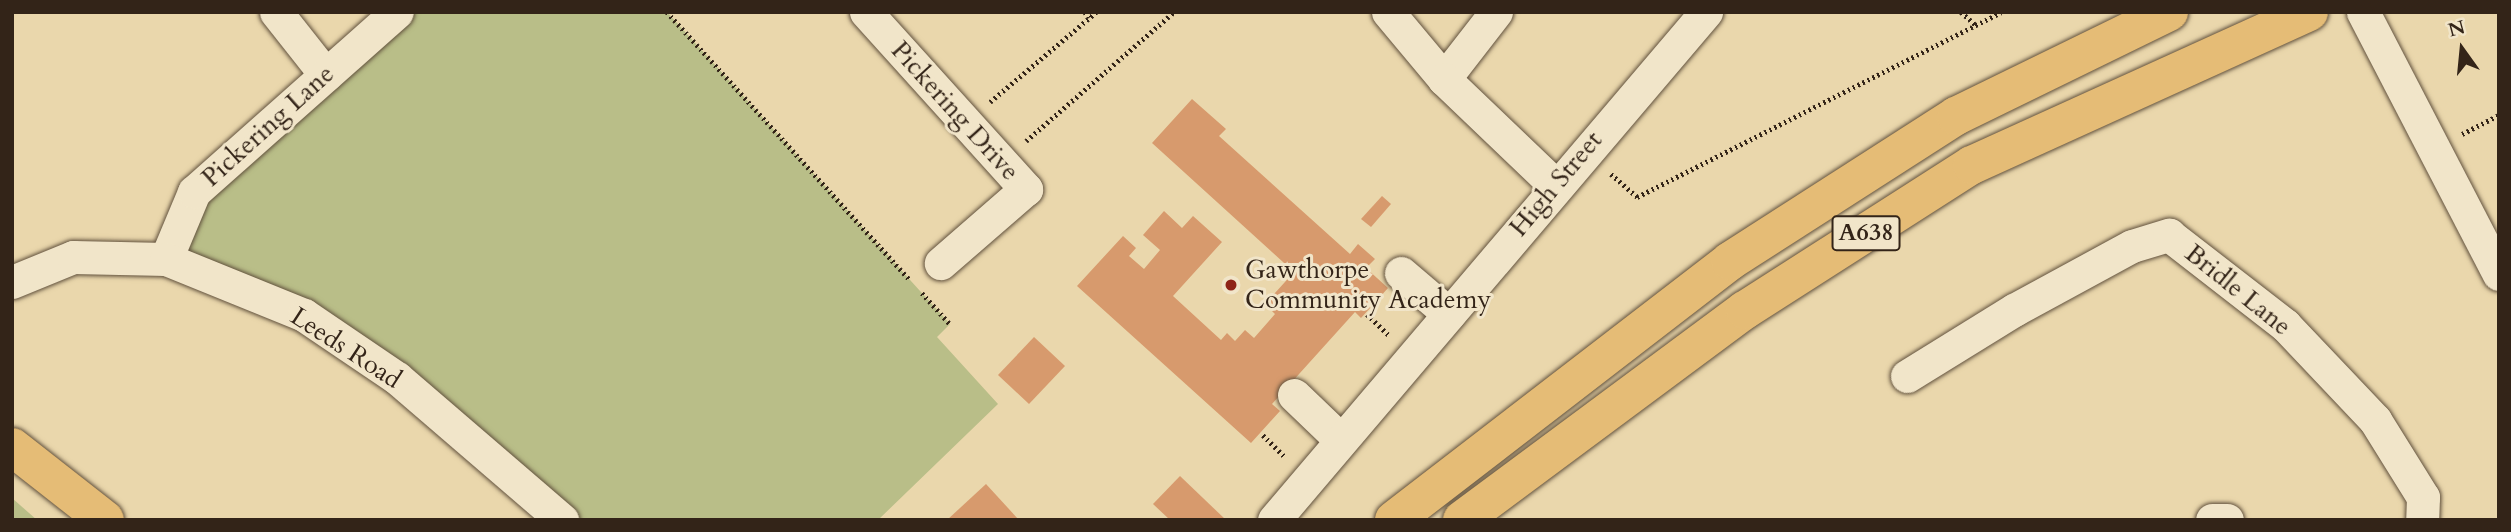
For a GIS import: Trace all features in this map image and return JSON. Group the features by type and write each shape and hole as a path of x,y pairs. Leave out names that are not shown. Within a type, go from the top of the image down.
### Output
{"main road":[{"name":"A638","path":"1394,520 1436,481 1741,254 1956,116 2169,12"},
{"name":"A638","path":"1462,520 1745,310 1972,165 2309,12"},
{"path":"12,447 105,520"}],"street":[{"path":"276,12 326,75"},
{"name":"Pickering Lane","path":"166,260 194,192 397,12"},
{"name":"Pickering Drive","path":"866,12 964,124 1026,189 941,262"},
{"path":"1388,12 1444,79 1555,185"},
{"path":"1444,79 1496,12"},
{"name":"High Street","path":"1275,520 1555,185 1706,12"},
{"path":"2362,12 2499,274"},
{"name":"Bridle Lane","path":"1907,376 2120,253 2169,235 2286,326 2375,420 2423,497 2422,520"},
{"name":"Leeds Road","path":"12,282 73,257 166,260 304,315 397,378 562,520"},
{"path":"1401,273 1449,314"},
{"path":"1294,396 1342,440"},
{"path":"2212,520 2227,520"}],"path":[{"path":"667,12 950,324"},
{"path":"1084,12 1089,18"},
{"path":"964,124 1096,12"},
{"path":"1002,162 1174,12"},
{"path":"1961,12 1976,25"},
{"path":"1584,151 1637,197 2001,12"}],"green space":[{"path":"397,12 667,12 950,324 937,337 998,404 878,520 562,520 397,378 166,259 194,192"},
{"path":"12,498 37,520 12,520"}],"building":[{"path":"1192,99 1226,129 1219,136 1350,254 1358,244 1375,259 1366,268 1388,288 1361,318 1355,312 1272,404 1280,411 1251,443 1077,286 1123,236 1136,248 1129,256 1144,269 1160,250 1143,235 1164,211 1182,228 1193,216 1222,242 1173,296 1221,340 1227,333 1235,341 1245,330 1254,338 1275,314 1265,304 1294,272 1152,143"},
{"path":"1382,196 1391,204 1371,227 1361,219"},
{"path":"1034,337 1065,366 1029,404 998,375"},
{"path":"1180,476 1226,520 1170,520 1153,504"},
{"path":"986,484 1019,520 947,520"}],"place":[{"name":"Gawthorpe Community Academy","path":"1231,285"}]}
